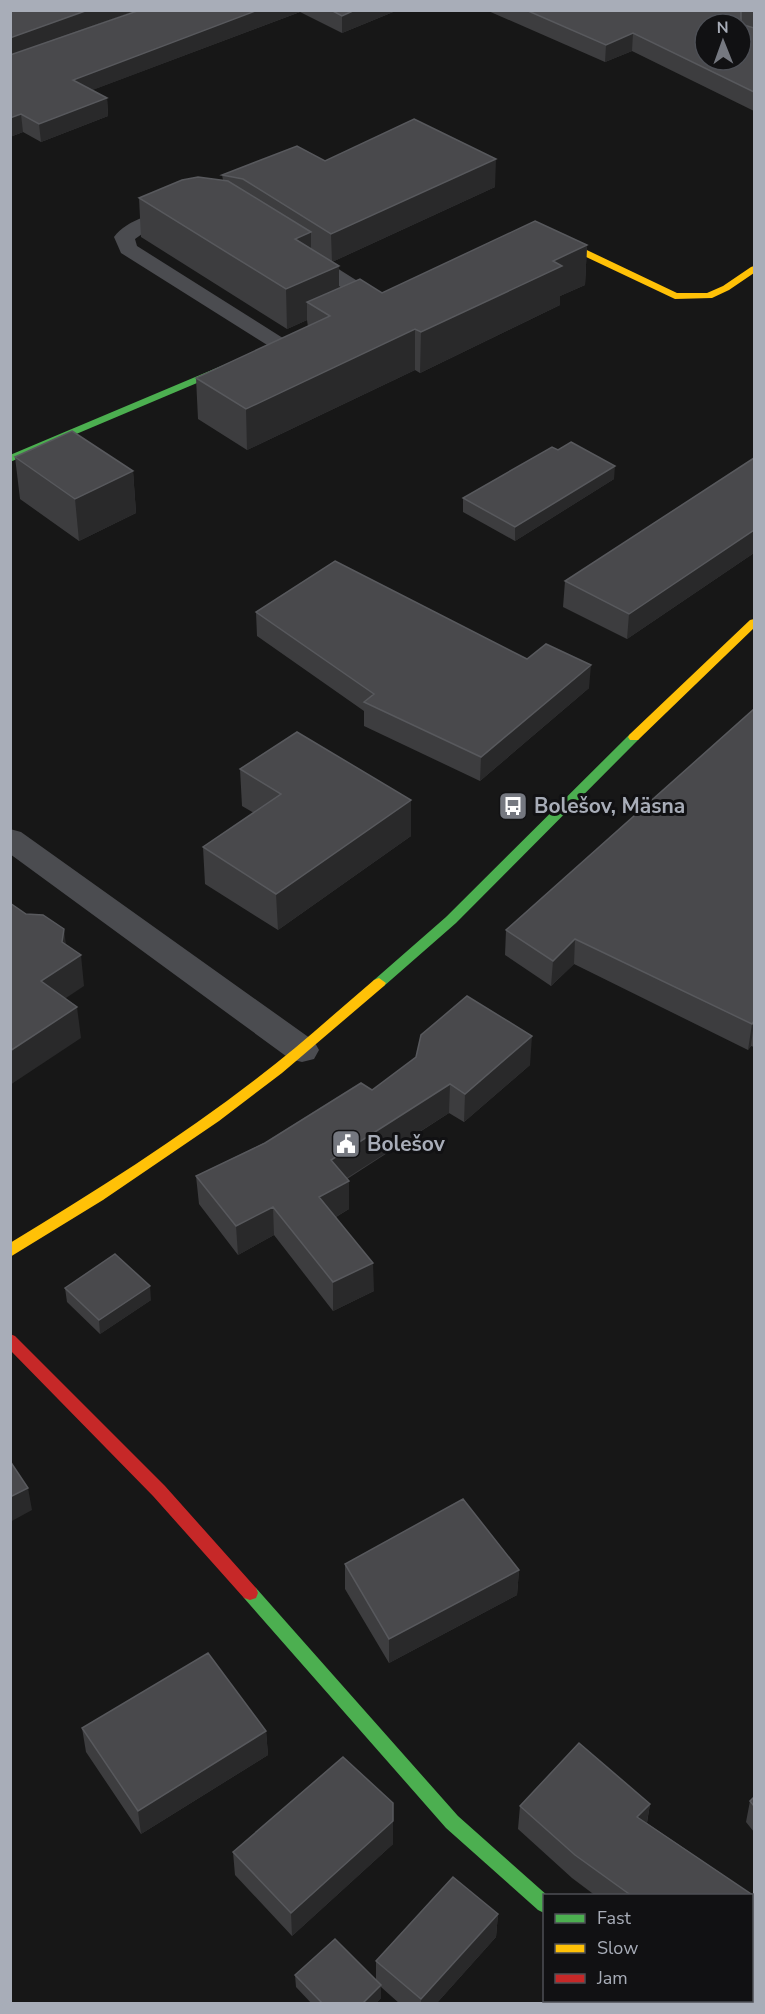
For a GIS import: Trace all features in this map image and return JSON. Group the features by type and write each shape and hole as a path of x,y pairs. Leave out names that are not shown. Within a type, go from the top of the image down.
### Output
{"street":[{"path":"525,242 537,240 567,244 675,296 693,299 712,297 754,269"},
{"path":"10,459 247,358"},
{"path":"10,1251 105,1193 242,1097 302,1050 451,920 587,782 754,622"},
{"path":"10,839 302,1050"},
{"path":"10,1340 159,1491 452,1822 543,1903"}],"lane":[{"path":"200,208 173,213 142,225 124,237 128,249 279,344"},
{"path":"286,244 376,301"}],"building":[{"path":"10,10 88,10 10,38"},
{"path":"140,10 258,10 73,80 107,98 39,124 21,114 10,118 10,55"},
{"path":"331,10 355,10 342,16"},
{"path":"526,10 741,10 741,12 693,12 693,62 633,33 606,45"},
{"path":"753,28 754,28 754,92 713,72 753,72"},
{"path":"414,119 496,159 331,234 243,179 222,175 297,146 325,161"},
{"path":"198,177 228,181 311,232 295,239 339,266 286,289 139,198 182,180"},
{"path":"535,221 587,245 553,261 562,266 421,332 415,329 246,409 196,378 330,316 307,302 360,279 382,293"},
{"path":"72,431 133,471 75,499 15,457"},
{"path":"571,442 615,466 515,527 463,498 552,447 558,450"},
{"path":"754,458 754,530 629,614 565,581"},
{"path":"335,561 527,659 546,644 591,665 481,757 364,702 374,694 256,612"},
{"path":"754,709 754,1021 752,1024 575,939 553,961 506,930"},
{"path":"297,732 411,800 276,894 203,847 281,794 240,769"},
{"path":"10,903 26,914 43,915 64,929 62,942 81,955 41,981 77,1007 10,1051"},
{"path":"467,996 532,1036 465,1094 450,1084 331,1160 349,1181 319,1197 373,1263 333,1282 273,1207 236,1226 196,1176 265,1143 361,1083 372,1090 416,1057 421,1035"},
{"path":"115,1254 150,1286 99,1320 65,1288"},
{"path":"10,1461 28,1488 10,1497"},
{"path":"463,1499 519,1570 389,1639 345,1564"},
{"path":"208,1653 266,1731 138,1811 82,1728"},
{"path":"579,1743 650,1804 637,1817 751,1894 629,1894 575,1855 520,1806"},
{"path":"343,1757 393,1803 393,1821 291,1913 233,1852"},
{"path":"453,1877 498,1914 421,1999 376,1961"},
{"path":"753,1895 754,1896 753,1980"},
{"path":"335,1939 381,1985 362,2004 323,2004 295,1975"}],"traffic: fast":[{"path":"10,459 238,362"},
{"path":"379,983 451,920 634,737"},
{"path":"250,1593 452,1822 543,1903"}],"traffic: slow":[{"path":"543,241 567,244 675,296 709,296 726,288 754,269"},
{"path":"634,737 754,622"},
{"path":"10,1251 128,1177 260,1084 379,983"}],"traffic: jam":[{"path":"10,1340 159,1491 250,1593"}],"place":[{"name":"Bolešov, Mäsna","path":"513,806"},
{"name":"Bolešov","path":"346,1144"}]}
